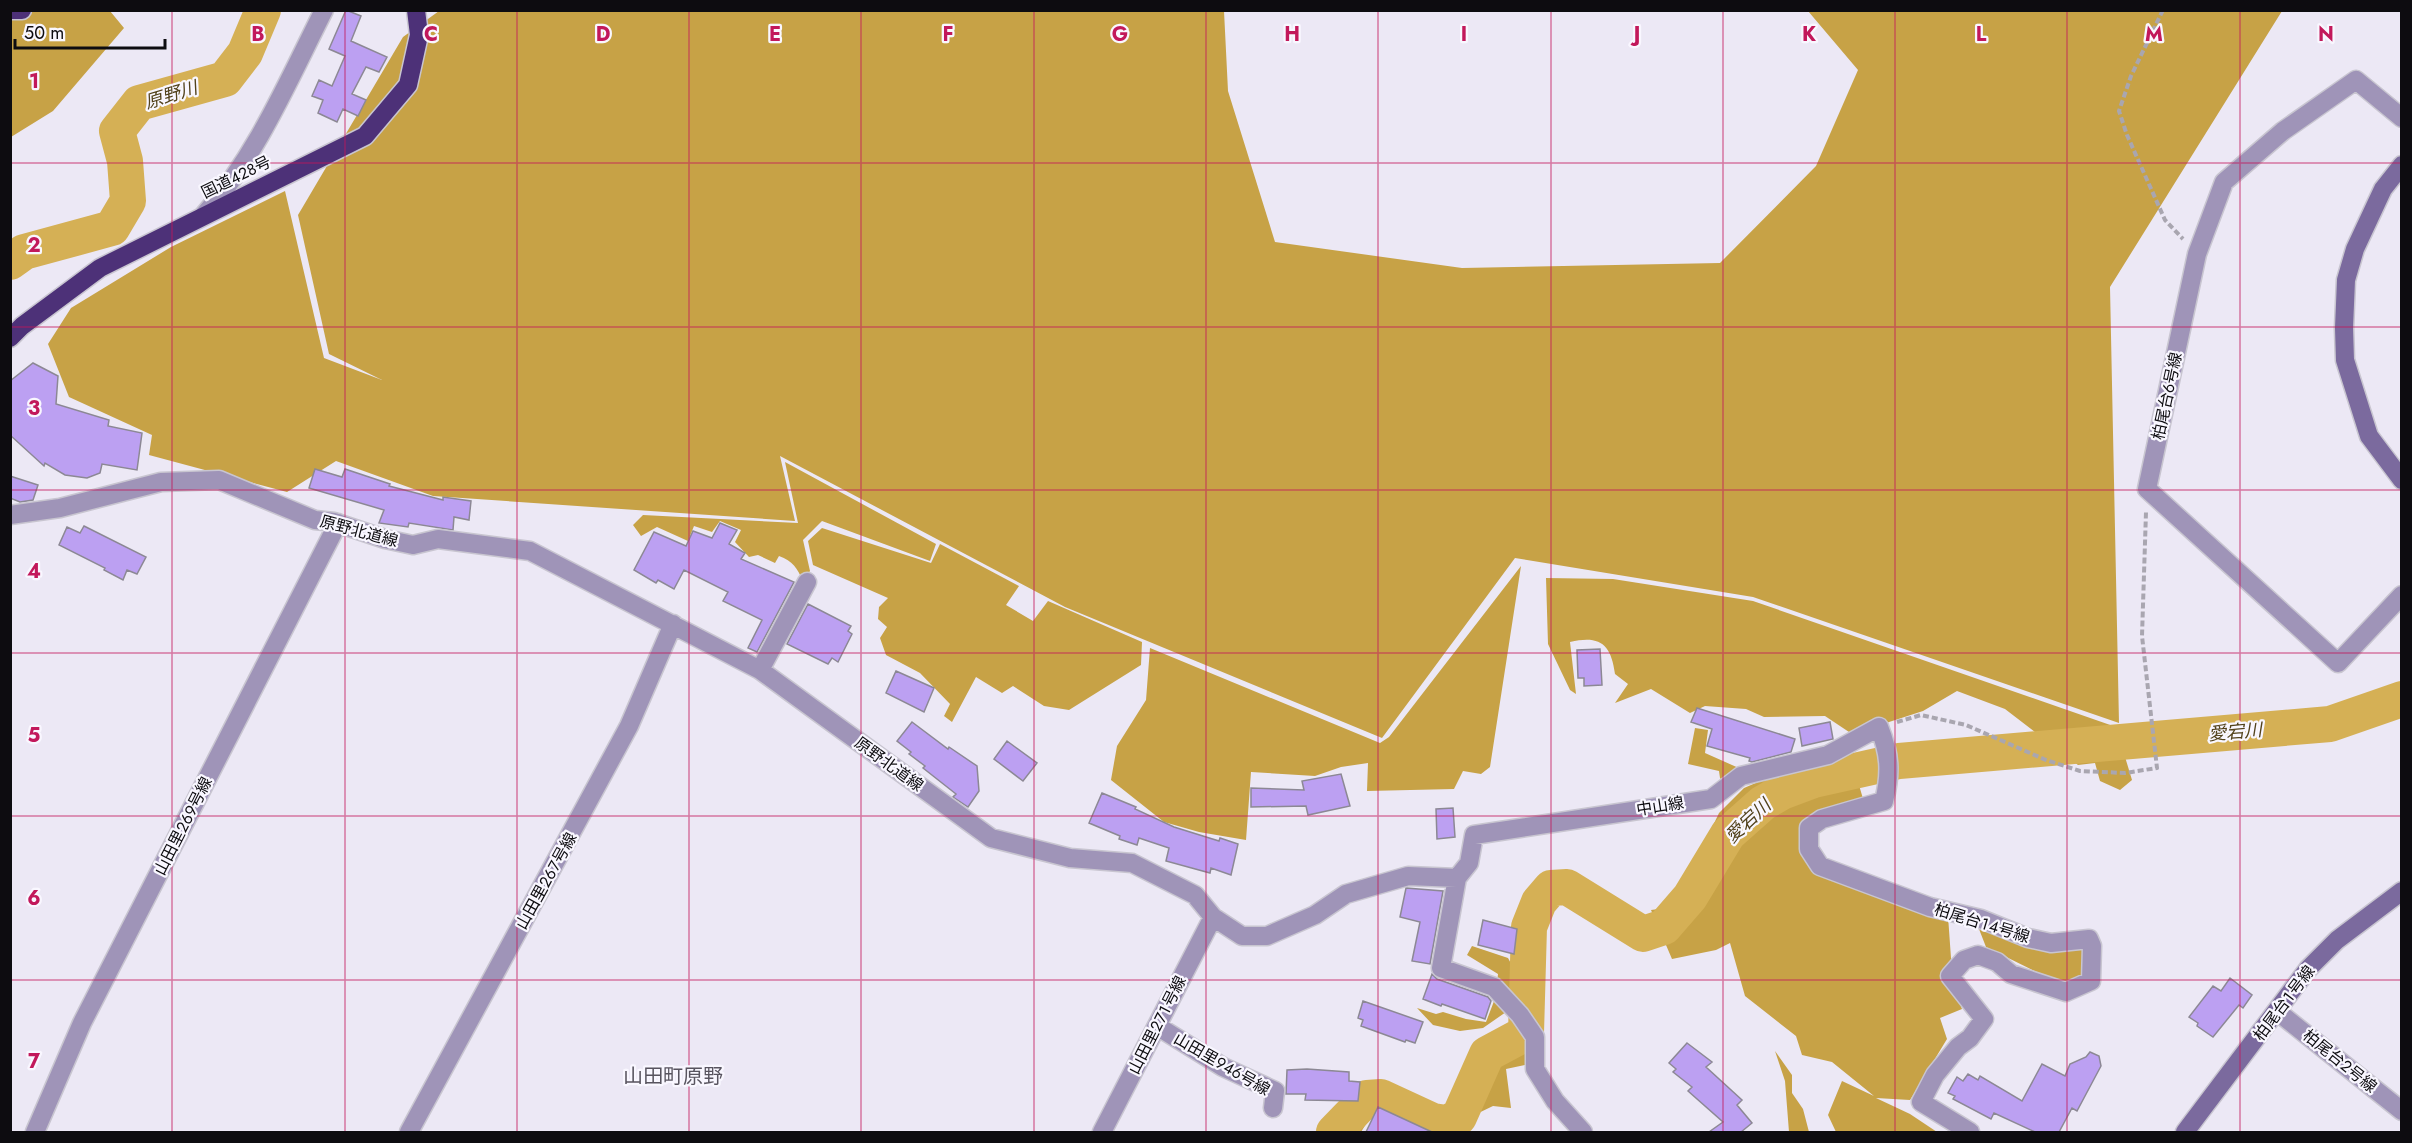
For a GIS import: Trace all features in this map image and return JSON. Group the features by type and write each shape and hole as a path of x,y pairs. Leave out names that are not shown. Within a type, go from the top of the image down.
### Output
{"highway":[{"path":"12,10 22,10"},
{"name":"国道428号","path":"10,338 22,326 100,268 365,136 408,86 419,35 416,10"}],"street":[{"path":"204,215 223,194 267,124 324,10"},
{"name":"柏尾台６号線","path":"2147,489 2197,254 2224,182 2283,131 2356,80 2402,118"},
{"path":"2402,165 2384,189 2355,249 2346,280 2344,328 2345,360 2369,436 2402,480"},
{"name":"原野北道線","path":"10,515 60,508 161,482 219,480 315,520 338,523 385,539 413,545 438,539 530,551 760,670 991,838 1070,858 1132,863 1195,895 1213,916 1242,936 1267,936 1315,915 1346,894 1408,876 1457,878"},
{"path":"2147,489 2338,663 2402,595"},
{"name":"山田里２６９号線","path":"35,1132 82,1023 338,523"},
{"path":"760,670 807,582"},
{"name":"山田里２６７号線","path":"409,1132 629,726 673,624"},
{"name":"柏尾台１４号線","path":"1879,727 1886,746 1890,779 1884,801 1822,819 1809,828 1809,849 1820,866 1929,907 1981,920 2028,939 2051,943 2090,939 2092,946 2091,981 2066,992 2011,974 1997,962 1978,955 1964,960 1950,976 1984,1019 1970,1038 1958,1047 1935,1075 1921,1102 1970,1132"},
{"name":"中山線","path":"1457,878 1469,863 1474,835 1710,799 1741,777 1828,754 1879,727"},
{"path":"1457,878 1441,968 1494,987 1520,1015 1535,1037 1535,1069 1555,1101 1583,1132"},
{"name":"柏尾台１号線","path":"2185,1132 2278,1012 2308,969 2337,940 2402,891"},
{"name":"山田里２７１号線","path":"1102,1132 1213,916"},
{"name":"柏尾台２号線","path":"2278,1012 2401,1110"},
{"name":"山田里９４６号線","path":"1157,1026 1223,1067 1275,1091 1273,1108"}],"path":[{"path":"2163,10 2131,76 2120,111 2127,135 2166,220 2197,254"},
{"path":"1879,727 1921,716 1966,725 2046,760 2080,771 2125,772 2157,768 2142,636 2147,489"}],"shaded area":[{"path":"11,11 110,11 124,28 53,111 11,137"},
{"path":"439,11 1224,11 1228,91 1275,242 1462,268 1720,263 1816,166 1858,70 1808,11 2282,11 2110,287 2119,723 1753,597 1515,558 1382,738 1065,607 780,456 795,521 433,496 336,461 287,492 149,455 152,435 69,397 48,344 71,308 171,247 285,191 324,358 382,380 329,354 298,215 403,37"},
{"path":"785,462 936,544 930,561 822,521 803,540 810,571 803,581 794,565 784,558 779,556 775,563 758,555 749,557 735,542 741,530 720,521 712,532 694,526 688,541 657,527 641,536 633,525 643,515 798,523"},
{"path":"822,528 931,563 940,544 1019,586 1006,605 1033,621 1048,601 1142,642 1141,665 1069,710 1044,706 1013,686 1002,693 976,677 952,722 944,716 950,704 920,673 886,655 880,638 887,627 878,619 879,607 888,598 813,565 808,541"},
{"path":"1521,566 1490,767 1481,774 1463,771 1454,789 1367,791 1368,763 1341,767 1315,776 1251,772 1246,840 1199,832 1164,822 1111,780 1117,746 1146,700 1150,648 1380,743 1389,737"},
{"path":"1546,578 1613,579 1753,601 2116,727 2132,780 2120,790 2100,781 2095,763 2078,765 2005,709 1957,691 1923,711 1852,734 1825,716 1764,717 1746,709 1705,706 1690,713 1651,689 1615,703 1628,684 1615,674 1610,655 1602,644 1596,641 1580,640 1570,642 1576,694 1570,690 1548,644"},
{"path":"1695,728 1708,730 1705,753 1741,769 1724,783 1719,771 1688,764"},
{"path":"1848,748 1864,802 1820,817 1806,854 1948,916 1953,986 1962,1009 1940,1018 1947,1039 1910,1100 1876,1098 1910,1114 1937,1132 1836,1132 1828,1115 1842,1081 1874,1096 1832,1062 1802,1055 1796,1036 1745,996 1730,943 1716,950 1672,959 1651,910 1666,908 1696,861 1719,813 1744,788 1765,779 1797,772"},
{"path":"1529,911 1544,918 1535,1022 1497,983 1498,974 1467,955 1472,946 1508,958 1515,971 1518,926"},
{"path":"1979,929 2050,952 2085,949 2083,976 2063,985 1986,947"},
{"path":"1496,996 1506,1012 1483,1028 1460,1031 1433,1025 1417,1008 1436,1014 1443,1012 1486,1022"},
{"path":"1520,1031 1532,1050 1530,1064 1506,1069 1511,1108 1493,1106 1466,1119 1459,1108 1480,1052 1500,1037"},
{"path":"1775,1051 1792,1075 1792,1093 1803,1109 1809,1132 1789,1132 1785,1081"},
{"path":"1347,1109 1371,1116 1361,1132 1337,1132 1343,1126 1338,1118"}],"building":[{"path":"346,10 361,16 351,41 387,57 379,72 366,67 352,94 366,100 358,116 343,109 337,122 318,113 323,100 312,96 319,80 332,86 345,56 329,49"},
{"path":"33,363 58,376 56,404 109,420 108,426 142,433 137,470 102,464 100,473 87,478 65,475 45,463 44,466 10,435 10,381"},
{"path":"315,469 342,477 345,469 390,484 389,486 443,500 443,497 471,501 469,520 454,517 453,530 409,523 408,527 379,523 384,510 309,488"},
{"path":"10,476 38,485 33,500 20,502 10,498"},
{"path":"720,523 737,530 729,544 745,553 741,559 794,582 757,652 748,648 762,620 723,601 728,592 684,570 674,589 658,580 656,583 634,570 654,532 686,546 693,531 712,538"},
{"path":"84,526 146,557 137,574 127,570 123,580 104,570 105,568 59,545 67,527 80,533"},
{"path":"808,604 851,626 848,631 852,634 838,662 832,658 828,664 787,644"},
{"path":"1600,649 1602,685 1584,686 1584,678 1578,678 1577,650"},
{"path":"896,671 934,688 924,712 886,693"},
{"path":"1697,708 1795,739 1791,752 1752,762 1749,761 1750,758 1707,746 1712,729 1691,722"},
{"path":"912,722 948,749 949,747 977,766 979,791 968,807 953,797 956,794 923,768 925,766 897,741"},
{"path":"1830,722 1833,739 1802,746 1799,728"},
{"path":"1007,741 1037,763 1023,781 994,759"},
{"path":"1341,774 1350,806 1308,815 1306,806 1251,807 1251,788 1304,790 1302,781"},
{"path":"1102,793 1136,807 1135,809 1174,827 1219,841 1220,838 1238,844 1231,875 1211,868 1210,873 1166,861 1169,848 1139,838 1137,845 1119,839 1120,836 1089,823"},
{"path":"1453,808 1455,837 1437,839 1436,809"},
{"path":"1406,888 1443,891 1430,964 1412,961 1420,922 1400,917"},
{"path":"1483,920 1517,929 1514,954 1478,945"},
{"path":"1432,974 1437,979 1488,997 1491,1001 1485,1019 1423,999"},
{"path":"2230,978 2252,995 2243,1008 2239,1005 2213,1037 2189,1017 2213,986 2221,991"},
{"path":"1363,1001 1423,1022 1415,1043 1406,1040 1405,1042 1361,1026 1363,1020 1358,1018"},
{"path":"1687,1043 1712,1062 1706,1067 1742,1100 1737,1105 1752,1123 1741,1132 1709,1132 1723,1122 1688,1091 1692,1087 1673,1072 1676,1069 1669,1063"},
{"path":"2090,1052 2099,1056 2101,1066 2077,1111 2072,1108 2059,1132 2035,1132 1994,1113 1991,1119 1953,1099 1955,1096 1948,1093 1957,1077 1963,1081 1968,1074 1978,1080 1980,1076 2022,1101 2042,1064 2065,1076 2070,1064 2086,1057"},
{"path":"1287,1070 1349,1072 1349,1081 1360,1082 1358,1101 1305,1100 1306,1094 1286,1094"},
{"path":"1378,1107 1432,1132 1366,1132"}],"waterway":[{"name":"原野川","path":"10,262 24,252 112,228 128,201 125,161 117,131 139,103 225,79 245,53 263,10"},
{"name":"愛宕川","path":"1334,1132 1367,1098 1381,1097 1433,1121 1446,1123 1459,1117 1487,1054 1526,1033 1529,927 1539,902 1551,888 1567,887 1643,934 1664,927 1690,897 1728,834 1763,803 1782,792 1814,780 1899,761 2330,724 2402,699"}],"district":[{"name":"山田町原野","path":"673,1076"}]}
